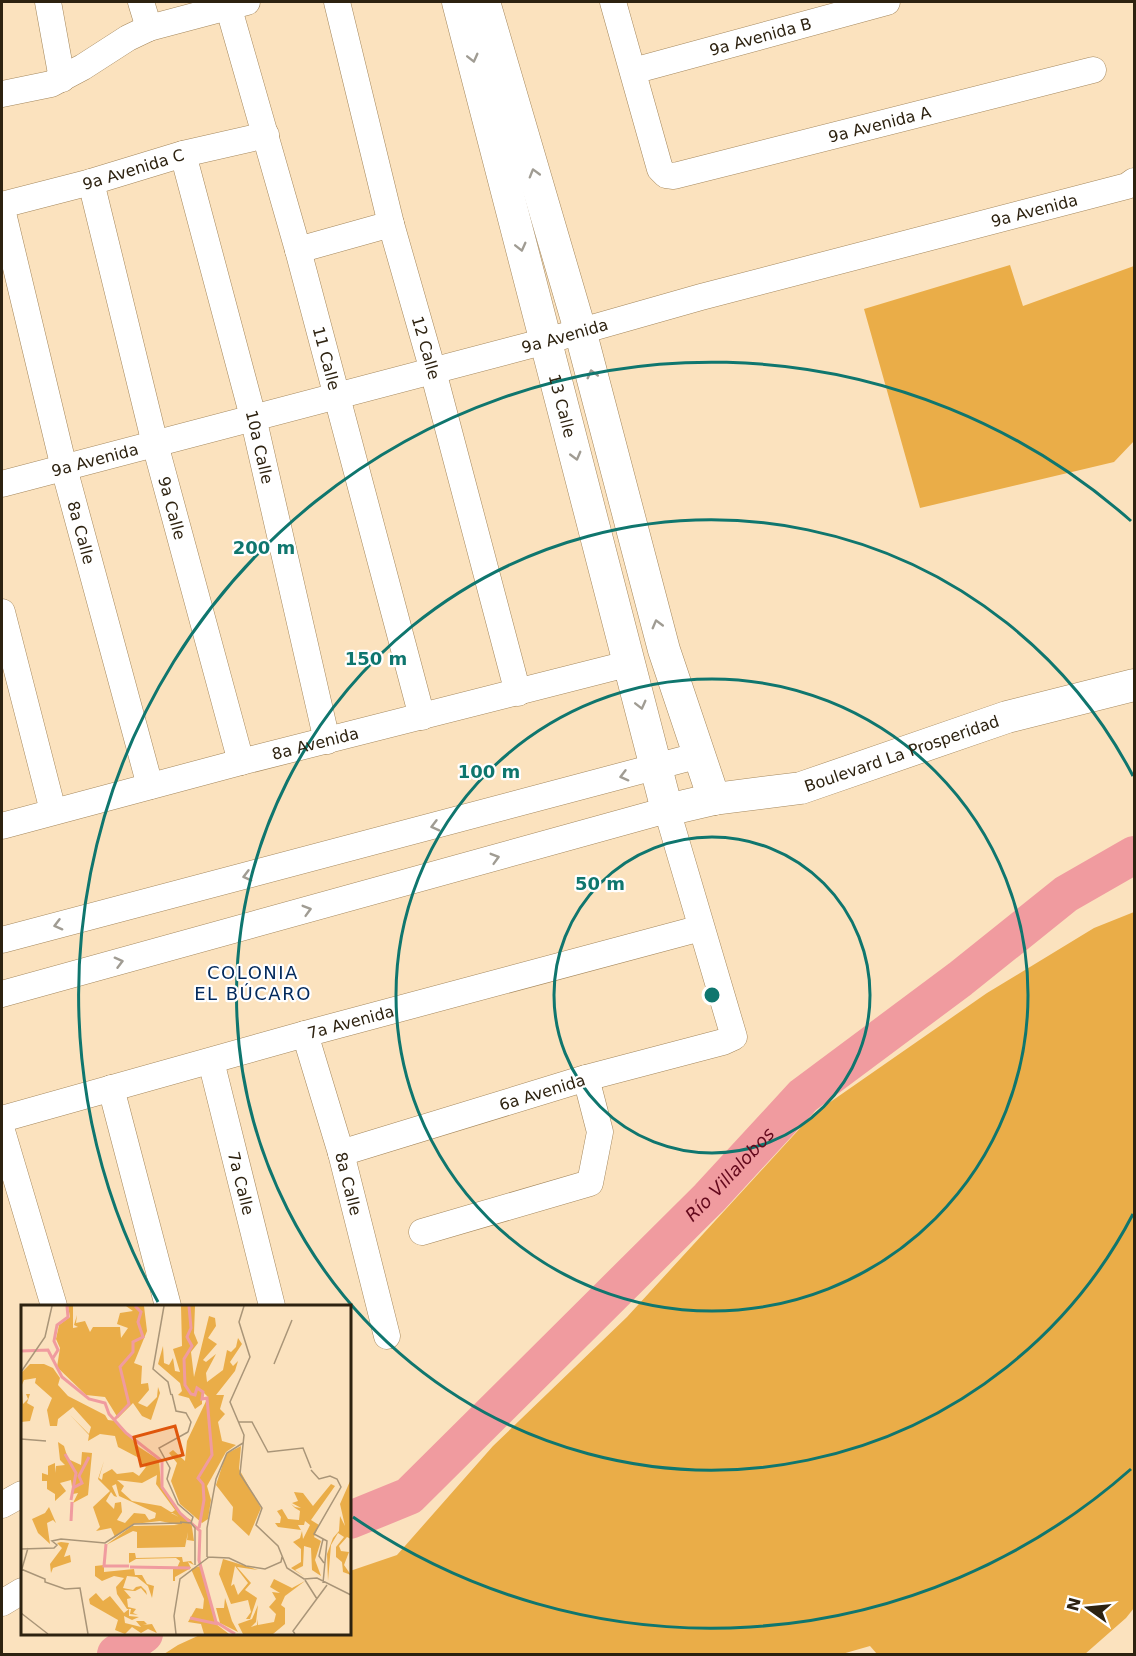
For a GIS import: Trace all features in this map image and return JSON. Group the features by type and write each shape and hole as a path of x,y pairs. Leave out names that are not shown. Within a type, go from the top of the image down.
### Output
{"main road":[{"name":"13 Calle","path":"458,2 631,663 667,810"},
{"path":"484,2 580,330 664,650 714,799"},
{"name":"Boulevard La Prosperidad","path":"667,810 714,799 801,788 1007,717 1134,685"}],"street":[{"path":"48,2 62,79"},
{"path":"141,2 149,28"},
{"name":"12 Calle","path":"337,2 391,224 433,371 518,693"},
{"path":"613,2 633,71"},
{"name":"9a Avenida B","path":"633,71 887,2"},
{"path":"2,94 51,84 149,28 234,3"},
{"name":"11 Calle","path":"234,3 266,135 422,717"},
{"name":"9a Avenida A","path":"633,71 660,169 666,175 674,177 1093,70"},
{"name":"9a Avenida C","path":"2,207 183,154 266,135"},
{"name":"10a Calle","path":"183,154 253,417 327,741"},
{"name":"9a Calle","path":"91,182 155,444 241,762"},
{"name":"9a Avenida","path":"2,484 1131,184"},
{"name":"8a Calle","path":"2,207 64,468 150,786"},
{"path":"298,250 391,224"},
{"path":"2,612 53,811"},
{"name":"8a Avenida","path":"2,826 241,762 631,663"},
{"path":"2,940 700,755"},
{"path":"2,993 667,810 701,928"},
{"name":"6a Avenida","path":"341,1153 586,1078 723,1042 734,1037 701,928"},
{"name":"7a Avenida","path":"2,1119 305,1034 701,928"},
{"name":"8a Calle","path":"305,1034 341,1153 387,1335"},
{"name":"7a Calle","path":"211,1061 272,1305"},
{"path":"422,1232 590,1183 600,1132 586,1078"},
{"path":"111,1088 168,1305"},
{"path":"2,1131 54,1305"},
{"path":"2,1505 21,1495"},
{"path":"2,1603 21,1593"}],"shaded area":[{"path":"1010,265 1023,306 1134,266 1134,441 1114,462 920,508 864,309"},
{"path":"1134,912 1134,1608 1126,1618 1085,1654 877,1654 870,1646 842,1654 164,1654 200,1635 351,1635 351,1571 397,1555 493,1446 627,1317 813,1114 987,993 1094,928"}],"waterway":[{"name":"Río Villalobos","path":"351,1520 409,1496 709,1198 803,1096 960,979 1066,894 1134,855"},
{"name":"Río Villalobos","path":"116,1654 143,1635"}],"district":[{"name":"COLONIA EL BÚCARO","path":"253,983"}]}
